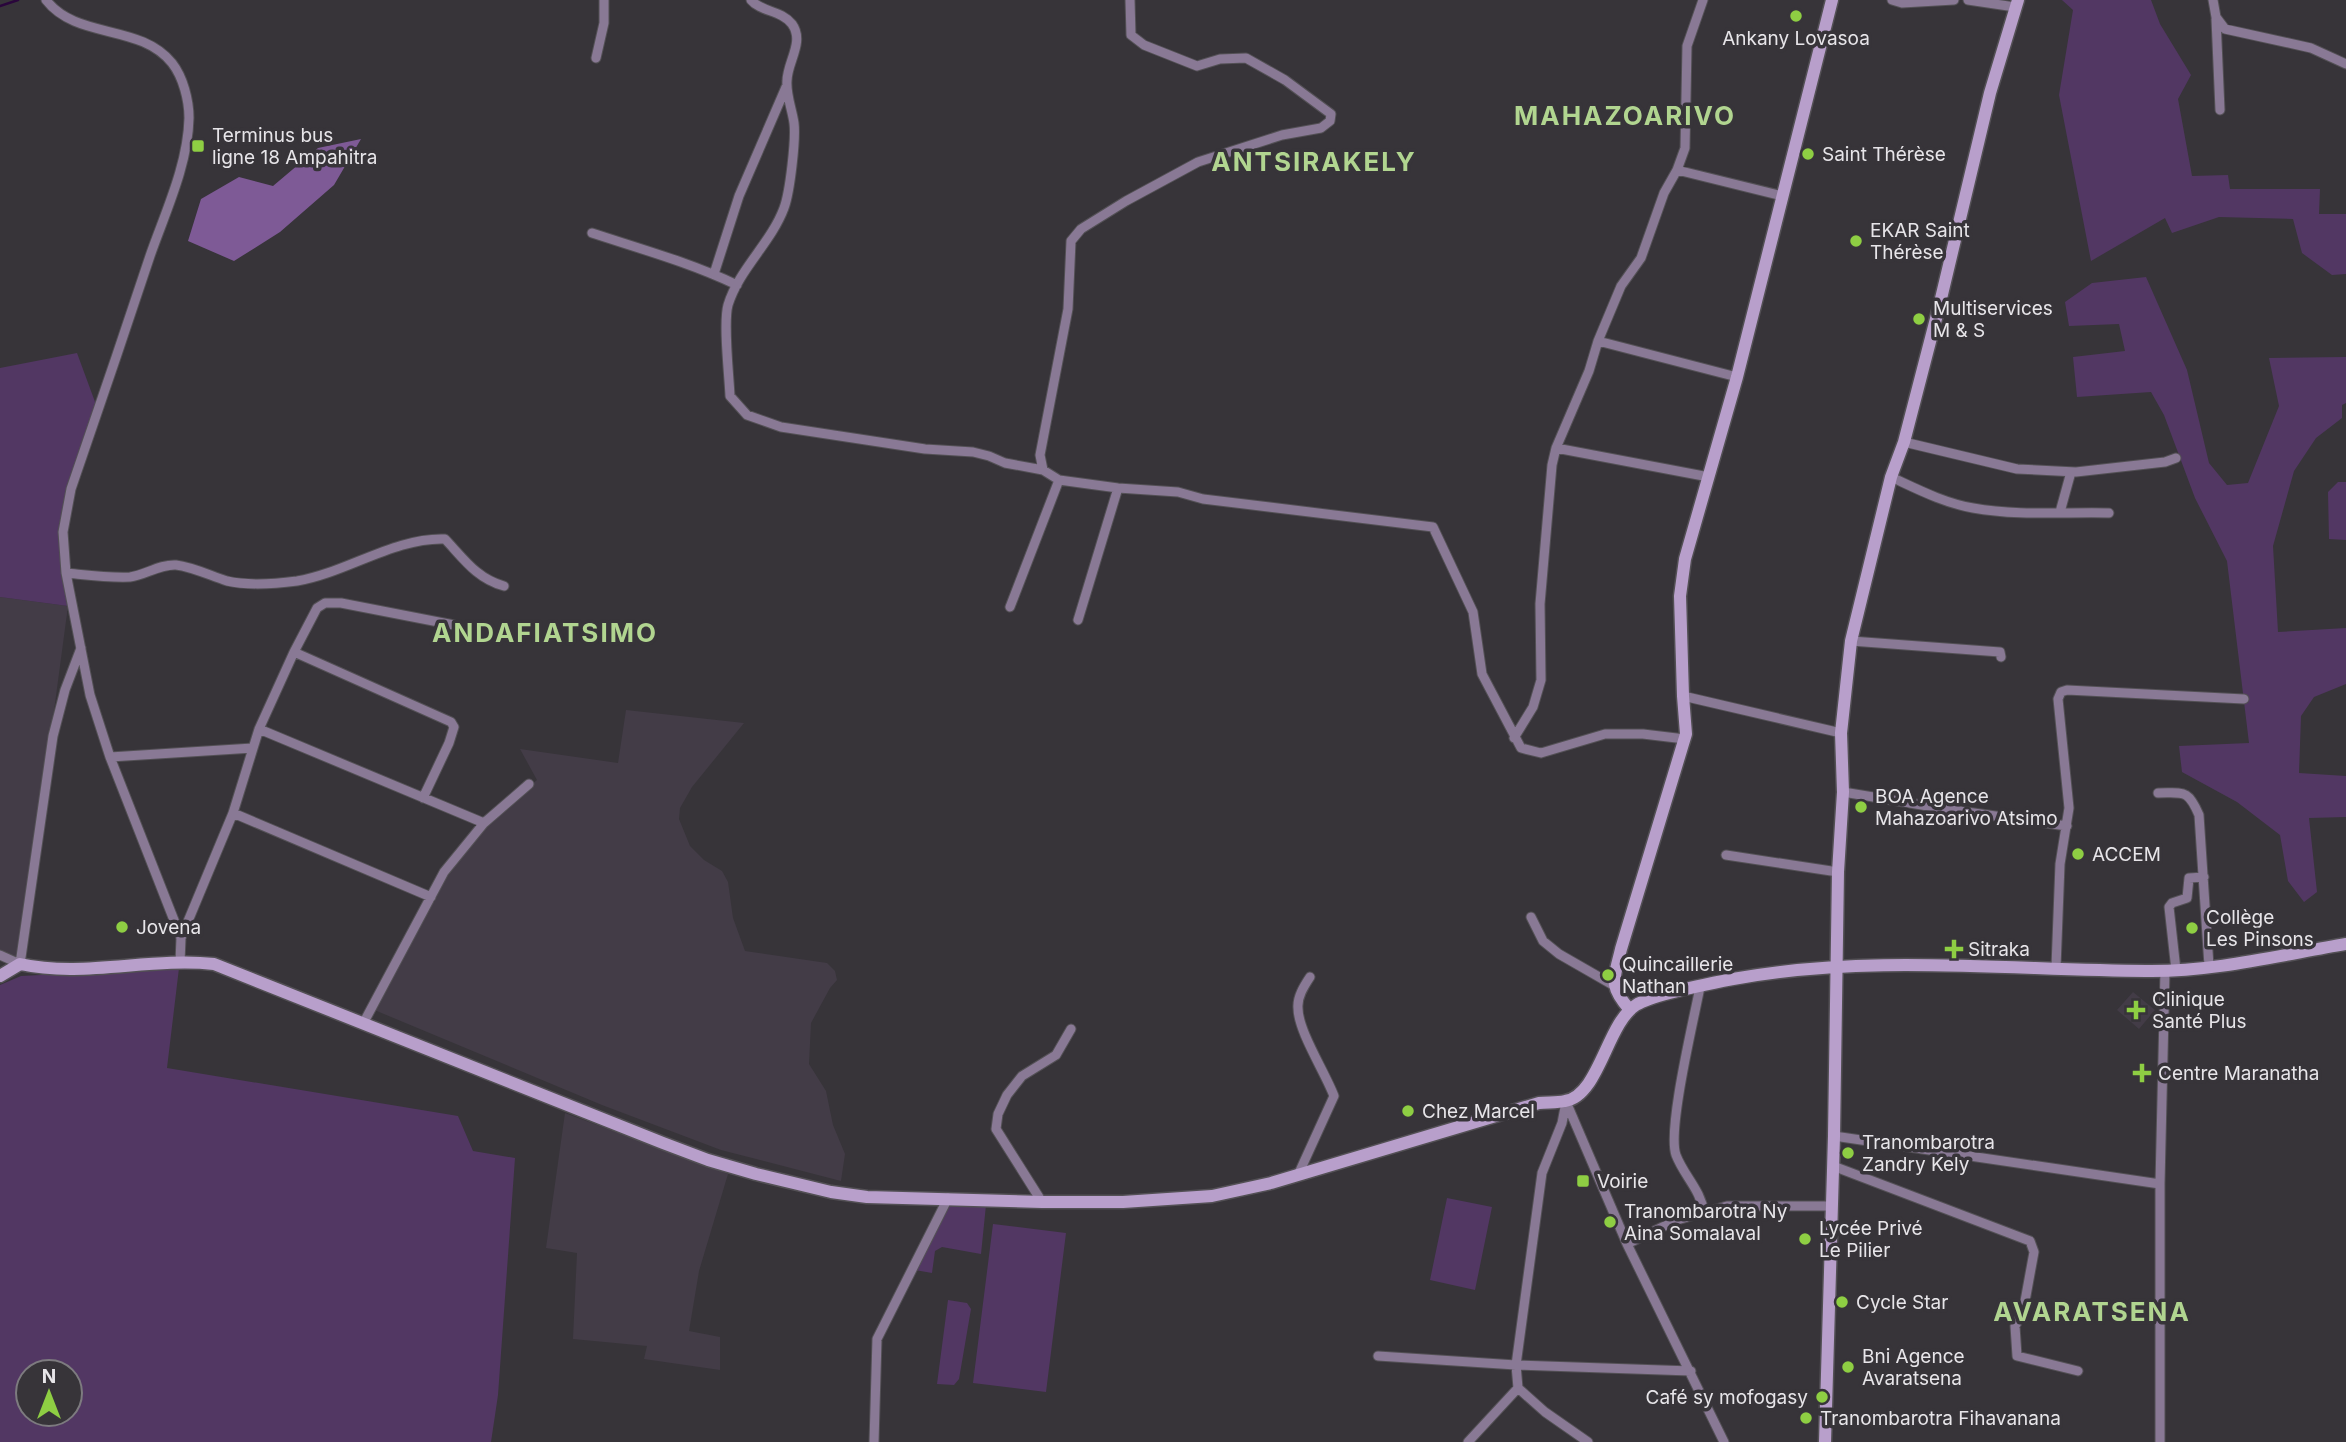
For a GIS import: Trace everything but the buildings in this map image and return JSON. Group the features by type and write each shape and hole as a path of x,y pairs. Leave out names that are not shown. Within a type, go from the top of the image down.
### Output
{"main road":[{"path":"1630,1010 1619,999 1613,985 1621,948 1685,739 1680,596 1685,559 1738,377 1832,0"},
{"path":"1825,1442 1838,872 1843,792 1841,733 1851,642 1891,477 1904,442 1940,307 1990,93 2017,4"},
{"path":"0,976 20,964 44,969 180,962 214,964 708,1160 831,1192 867,1197 1123,1202 1212,1196 1298,1175 1539,1103 1566,1101 1584,1090 1635,1005 1653,998 1734,979 1853,966 1929,964 2171,970 2346,944"}],"street":[{"path":"46,0 70,21 151,44 172,63 184,89 189,117 178,174 71,489 63,532 66,573 90,695 110,757 181,937"},
{"path":"596,58 604,23 604,0"},
{"path":"751,0 756,5 779,13 792,24 797,37 786,85 794,125 790,181 785,207 737,285 727,308 730,396 747,415 781,427 925,449 973,452 1005,463 1043,470 1059,480 1178,492 1216,501 1433,527 1473,612 1482,674 1521,748 1541,753 1605,734 1643,733 1685,739"},
{"path":"1043,470 1040,455 1068,309 1071,241 1081,229 1126,201 1198,162 1282,135 1321,128 1330,121 1331,114 1325,107 1246,58 1220,59 1197,66 1144,45 1131,35 1130,0"},
{"path":"1514,738 1533,707 1541,680 1540,604 1552,465 1556,448 1621,286 1641,258 1664,193 1685,148 1687,46 1703,0"},
{"path":"1892,0 1902,3 1954,0"},
{"path":"1968,0 2017,4"},
{"path":"2213,0 2220,110"},
{"path":"2216,17 2225,29 2311,48 2346,64"},
{"path":"714,274 739,195 786,85"},
{"path":"1677,170 1783,196"},
{"path":"592,233 714,274 737,285"},
{"path":"1598,341 1738,377"},
{"path":"1904,442 2017,469 2071,472 2165,462 2176,458"},
{"path":"1556,448 1709,477"},
{"path":"2060,512 2071,472"},
{"path":"1891,477 1936,497 1972,508 2109,513"},
{"path":"1010,607 1059,480"},
{"path":"1078,620 1118,488"},
{"path":"66,573 133,576 176,565 230,581 297,581 333,572 408,545 445,539 475,572 495,584 504,586"},
{"path":"180,962 181,937 233,813 259,729 317,608 325,603 341,603 454,625"},
{"path":"1851,642 2000,652 2001,657"},
{"path":"0,955 20,964 53,736 65,690 81,648"},
{"path":"294,652 451,722 454,727 449,743 423,799"},
{"path":"2056,967 2060,864 2067,826 2068,798 2058,699 2061,692 2067,690 2244,699"},
{"path":"1682,696 1841,733"},
{"path":"259,729 484,823"},
{"path":"110,757 253,748"},
{"path":"364,1023 444,872 484,823 529,784"},
{"path":"1843,792 2067,826"},
{"path":"2158,793 2183,793 2192,798 2199,815 2209,966"},
{"path":"233,813 431,897"},
{"path":"1726,855 1838,872"},
{"path":"2160,1442 2160,1184 2171,970 2169,907 2172,903 2187,898 2189,878 2204,877"},
{"path":"1531,917 1543,941 1559,954 1613,985"},
{"path":"1298,1175 1334,1096 1303,1030 1298,1007 1302,989 1310,977"},
{"path":"1700,987 1678,1106 1675,1142 1676,1154 1703,1201 1704,1213"},
{"path":"1042,1202 996,1129 998,1114 1007,1095 1023,1076 1056,1055 1071,1029"},
{"path":"1566,1101 1628,1244 1724,1442"},
{"path":"1566,1101 1562,1123 1542,1173 1516,1365 1518,1388 1545,1412 1588,1442"},
{"path":"1834,1136 2160,1184"},
{"path":"1833,1166 2030,1241 2034,1252 2022,1312 2015,1326 2017,1356 2078,1371"},
{"path":"874,1442 877,1339 948,1198"},
{"path":"1628,1244 1677,1220 1727,1206 1832,1206"},
{"path":"1378,1356 1516,1365 1691,1371"},
{"path":"1468,1442 1518,1388"}],"shaded area":[{"path":"2062,0 2151,0 2160,24 2191,75 2178,99 2192,176 2228,175 2230,189 2320,189 2319,214 2346,214 2346,274 2332,275 2302,253 2293,219 2219,217 2172,233 2165,218 2091,261 2059,95 2073,10"},
{"path":"361,139 334,185 280,232 234,261 188,241 201,199 239,177 273,186 318,148"},
{"path":"2146,277 2187,370 2209,463 2227,485 2248,483 2279,406 2269,358 2346,357 2346,403 2342,405 2342,418 2316,438 2294,471 2273,546 2278,632 2346,628 2346,684 2314,697 2301,716 2299,773 2346,776 2346,817 2309,818 2317,892 2304,902 2288,881 2280,835 2237,802 2182,772 2179,746 2249,743 2227,561 2195,498 2164,415 2151,392 2077,397 2073,357 2125,351 2119,324 2069,326 2065,302 2092,283"},
{"path":"77,353 98,410 63,532 68,606 0,597 0,368"},
{"path":"2338,482 2346,482 2346,540 2329,539 2328,492"},
{"path":"0,597 68,606 21,958 0,952"},
{"path":"626,710 744,723 692,787 680,808 679,819 690,846 704,860 722,871 728,882 733,918 745,951 827,963 835,971 837,980 811,1023 809,1064 826,1091 833,1125 845,1154 841,1181 721,1150 602,1105 372,1009 444,872 484,823 537,780 520,749 618,763"},
{"path":"179,968 167,1068 458,1116 473,1151 515,1158 498,1395 491,1442 0,1442 0,985 21,976"},
{"name":"Clinique Santé Plus","path":"2133,992 2155,1010 2139,1029 2117,1010"},
{"path":"565,1113 728,1174 699,1271 689,1331 720,1337 720,1370 644,1359 647,1346 573,1339 577,1253 546,1248"},
{"path":"1447,1198 1492,1207 1475,1290 1430,1280"},
{"path":"949,1204 986,1205 981,1254 942,1247 935,1251 932,1273 915,1270"},
{"path":"993,1224 1066,1233 1046,1392 973,1383"},
{"path":"948,1300 967,1303 971,1309 959,1379 954,1385 937,1384"}],"waterway":[{"path":"0,6 18,0"}],"place":[{"name":"Ankany Lovasoa","path":"1796,16"},
{"name":"Terminus bus ligne 18 Ampahitra","path":"198,146"},
{"name":"Saint Thérèse","path":"1808,154"},
{"name":"EKAR Saint Thérèse","path":"1856,241"},
{"name":"Multiservices M & S","path":"1919,319"},
{"name":"BOA Agence Mahazoarivo Atsimo","path":"1861,807"},
{"name":"ACCEM","path":"2078,854"},
{"name":"Jovena","path":"122,927"},
{"name":"Collège Les Pinsons","path":"2192,928"},
{"name":"Sitraka","path":"1954,949"},
{"name":"Quincaillerie Nathan","path":"1608,975"},
{"name":"Clinique Santé Plus","path":"2136,1010"},
{"name":"Centre Maranatha","path":"2142,1073"},
{"name":"Chez Marcel","path":"1408,1111"},
{"name":"Tranombarotra Zandry Kely","path":"1848,1153"},
{"name":"Voirie","path":"1583,1181"},
{"name":"Tranombarotra Ny Aina Somalaval","path":"1610,1222"},
{"name":"Lycée Privé Le Pilier","path":"1805,1239"},
{"name":"Cycle Star","path":"1842,1302"},
{"name":"Bni Agence Avaratsena","path":"1848,1367"},
{"name":"Café sy mofogasy","path":"1822,1397"},
{"name":"Tranombarotra Fihavanana","path":"1806,1418"}],"district":[{"name":"MAHAZOARIVO","path":"1625,116"},
{"name":"ANTSIRAKELY","path":"1314,162"},
{"name":"ANDAFIATSIMO","path":"545,633"},
{"name":"AVARATSENA","path":"2092,1312"}]}
